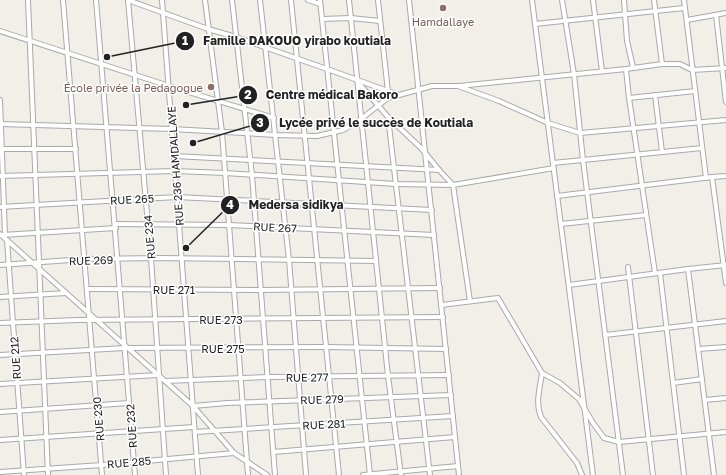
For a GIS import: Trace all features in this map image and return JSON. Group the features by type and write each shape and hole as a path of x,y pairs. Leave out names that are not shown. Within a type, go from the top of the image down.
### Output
{"street":[{"path":"28,0 32,125 48,475"},
{"name":"RUE 230","path":"64,0 102,475"},
{"name":"RUE 232","path":"96,0 126,347 135,475"},
{"path":"128,0 400,96"},
{"name":"RUE 234","path":"128,0 151,258 166,475"},
{"name":"RUE 236 HAMDALLAYE","path":"162,0 198,475"},
{"path":"205,0 222,132 248,475"},
{"path":"232,0 252,175 275,475"},
{"path":"260,0 286,228 306,475"},
{"path":"290,0 340,475"},
{"path":"308,0 320,2 343,231 370,475"},
{"path":"349,0 388,376 400,473"},
{"path":"378,0 388,92"},
{"path":"409,0 459,475"},
{"path":"532,0 593,475"},
{"path":"562,0 574,74 583,160 623,475"},
{"path":"593,0 602,71"},
{"path":"624,0 627,41 634,68"},
{"path":"654,0 662,64"},
{"path":"684,0 706,178"},
{"path":"535,24 684,8"},
{"path":"687,20 726,13"},
{"path":"716,14 724,68 726,102"},
{"path":"322,19 351,18 380,21"},
{"path":"0,31 169,86 274,118"},
{"path":"0,124 74,125 317,136 343,130 361,119 388,98 400,96 432,86 458,86 662,64 680,64 692,70 724,68"},
{"path":"626,69 654,273"},
{"path":"357,80 388,117 421,148 453,185 470,301"},
{"path":"458,86 499,101 548,123 580,133 726,120"},
{"path":"629,98 695,91"},
{"path":"655,95 662,152"},
{"path":"0,100 2,235 192,406 234,453 267,475"},
{"path":"388,117 430,475"},
{"path":"553,162 702,148"},
{"path":"1,149 76,149"},
{"path":"174,156 337,166 439,170"},
{"path":"1,176 175,171 368,183 453,185 554,168"},
{"path":"557,196 726,176"},
{"path":"712,177 725,265 726,283"},
{"name":"RUE 265","path":"2,207 177,197 432,210"},
{"path":"561,224 646,216"},
{"name":"RUE 267","path":"2,235 148,224 256,226 434,235"},
{"name":"RUE 212","path":"7,240 24,473"},
{"name":"RUE 269","path":"0,265 151,258 376,261"},
{"path":"569,285 660,272 725,265"},
{"path":"628,267 653,475"},
{"path":"688,269 714,475"},
{"path":"660,272 684,475"},
{"name":"RUE 271","path":"87,289 292,290 440,288"},
{"path":"0,297 66,293"},
{"path":"441,305 498,298 542,373 560,383 579,399 604,438 619,442 726,432"},
{"name":"RUE 273","path":"0,323 90,320 443,317"},
{"path":"605,335 726,321"},
{"name":"RUE 275","path":"0,355 126,347 326,347 446,349"},
{"path":"698,349 726,347"},
{"path":"542,373 538,400 538,412 577,463 582,475"},
{"path":"0,384 158,375"},
{"name":"RUE 277","path":"165,381 268,377 449,375"},
{"path":"673,383 702,379"},
{"name":"RUE 279","path":"192,406 242,402 451,394"},
{"path":"705,400 726,398"},
{"path":"0,412 129,403"},
{"name":"RUE 281","path":"0,440 163,429 195,429 214,431 453,416"},
{"path":"273,452 455,437"},
{"name":"RUE 285","path":"0,472 24,473 48,469 234,453"},
{"path":"363,475 400,473 458,466"}],"place":[{"name":"Hamdallaye","path":"443,8"},
{"name":"Famille DAKOUO yirabo koutiala","path":"107,57"},
{"name":"École privée la Pedagogue","path":"211,87"},
{"name":"Centre médical Bakoro","path":"186,105"},
{"name":"Lycée privé le succès de Koutiala","path":"193,143"},
{"name":"Medersa sidikya","path":"186,248"}]}
